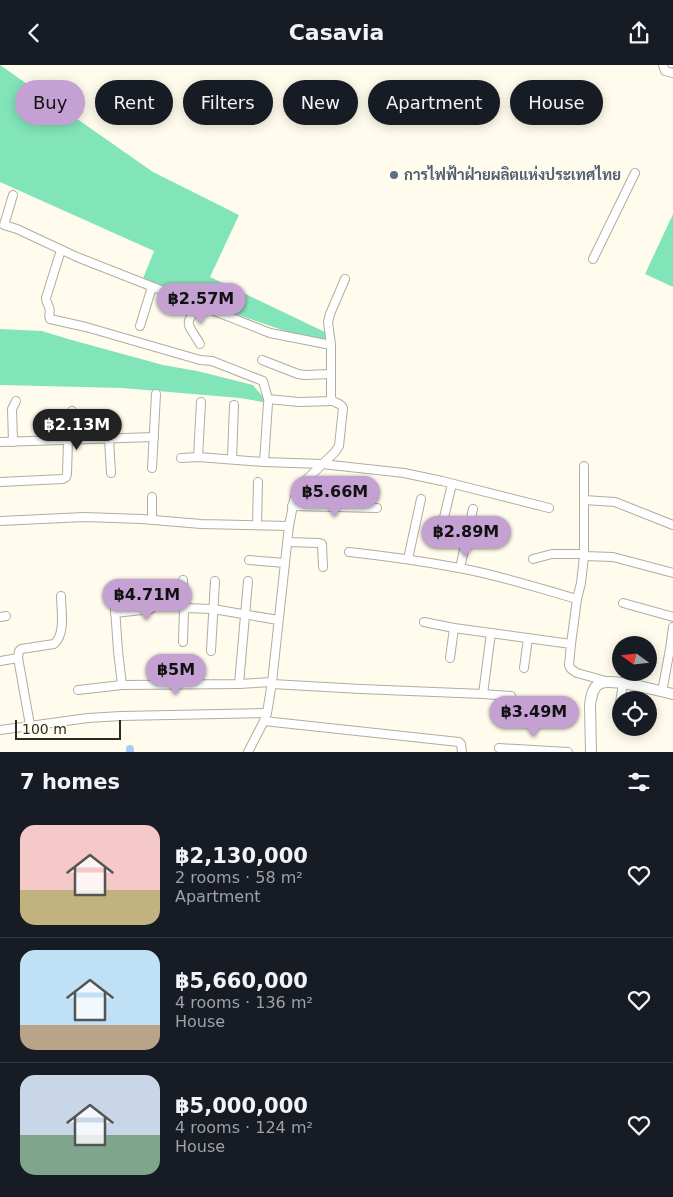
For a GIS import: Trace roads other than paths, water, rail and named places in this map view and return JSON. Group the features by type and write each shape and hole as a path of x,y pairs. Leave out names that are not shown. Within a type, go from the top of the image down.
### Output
{"main road":[{"path":"591,752 591,698 596,687 600,684 606,681 673,694"}],"street":[{"path":"663,65 665,71 673,73"},
{"path":"593,259 635,173"},
{"path":"13,195 2,224 61,250 270,333 331,345"},
{"path":"61,250 46,298 50,308 48,316 50,319 86,327 200,360 212,361 263,381 268,399 333,401 340,404 343,408 339,441 335,453 306,481 298,491 292,506 267,713 248,752"},
{"path":"333,401 331,394 331,345 328,322 345,279"},
{"path":"140,326 152,287"},
{"path":"200,306 190,317 188,323 188,327 200,344"},
{"path":"262,360 298,374 331,374"},
{"path":"152,468 156,394"},
{"path":"13,441 12,409 16,401"},
{"path":"198,457 201,402"},
{"path":"264,462 268,403"},
{"path":"232,459 234,405"},
{"path":"0,482 63,479 66,477 72,411"},
{"path":"0,442 154,437"},
{"path":"109,439 111,473"},
{"path":"181,458 198,457 322,464 404,473 549,508"},
{"path":"584,466 584,555 569,665 577,673 606,681"},
{"path":"257,525 258,482"},
{"path":"440,534 452,484"},
{"path":"152,497 152,520"},
{"path":"408,559 421,499"},
{"path":"584,501 608,501 622,504 673,525"},
{"path":"292,506 377,508"},
{"path":"460,568 473,509"},
{"path":"0,521 84,517 201,524 289,525"},
{"path":"287,542 322,544 323,567"},
{"path":"349,552 460,568 577,599"},
{"path":"533,559 552,554 613,557 673,573"},
{"path":"249,560 285,563"},
{"path":"183,580 183,642"},
{"path":"211,651 215,581"},
{"path":"238,684 248,581"},
{"path":"114,594 122,685"},
{"path":"30,725 18,653 21,649 54,644 58,641 62,631 60,596"},
{"path":"115,613 151,609 153,598"},
{"path":"623,603 673,617"},
{"path":"184,608 213,609 278,621"},
{"path":"424,622 571,644"},
{"path":"662,692 672,649 673,627"},
{"path":"450,658 454,628"},
{"path":"483,694 491,633"},
{"path":"524,668 528,638"},
{"path":"0,661 18,658"},
{"path":"624,691 628,681"},
{"path":"78,690 122,685 272,683 511,696"},
{"path":"0,730 88,718 267,713"},
{"path":"264,721 459,742 462,752"},
{"path":"499,748 568,752"}],"place":[{"name":"การไฟฟ้าฝ่ายผลิตแห่งประเทศไทย","path":"394,175"}]}
